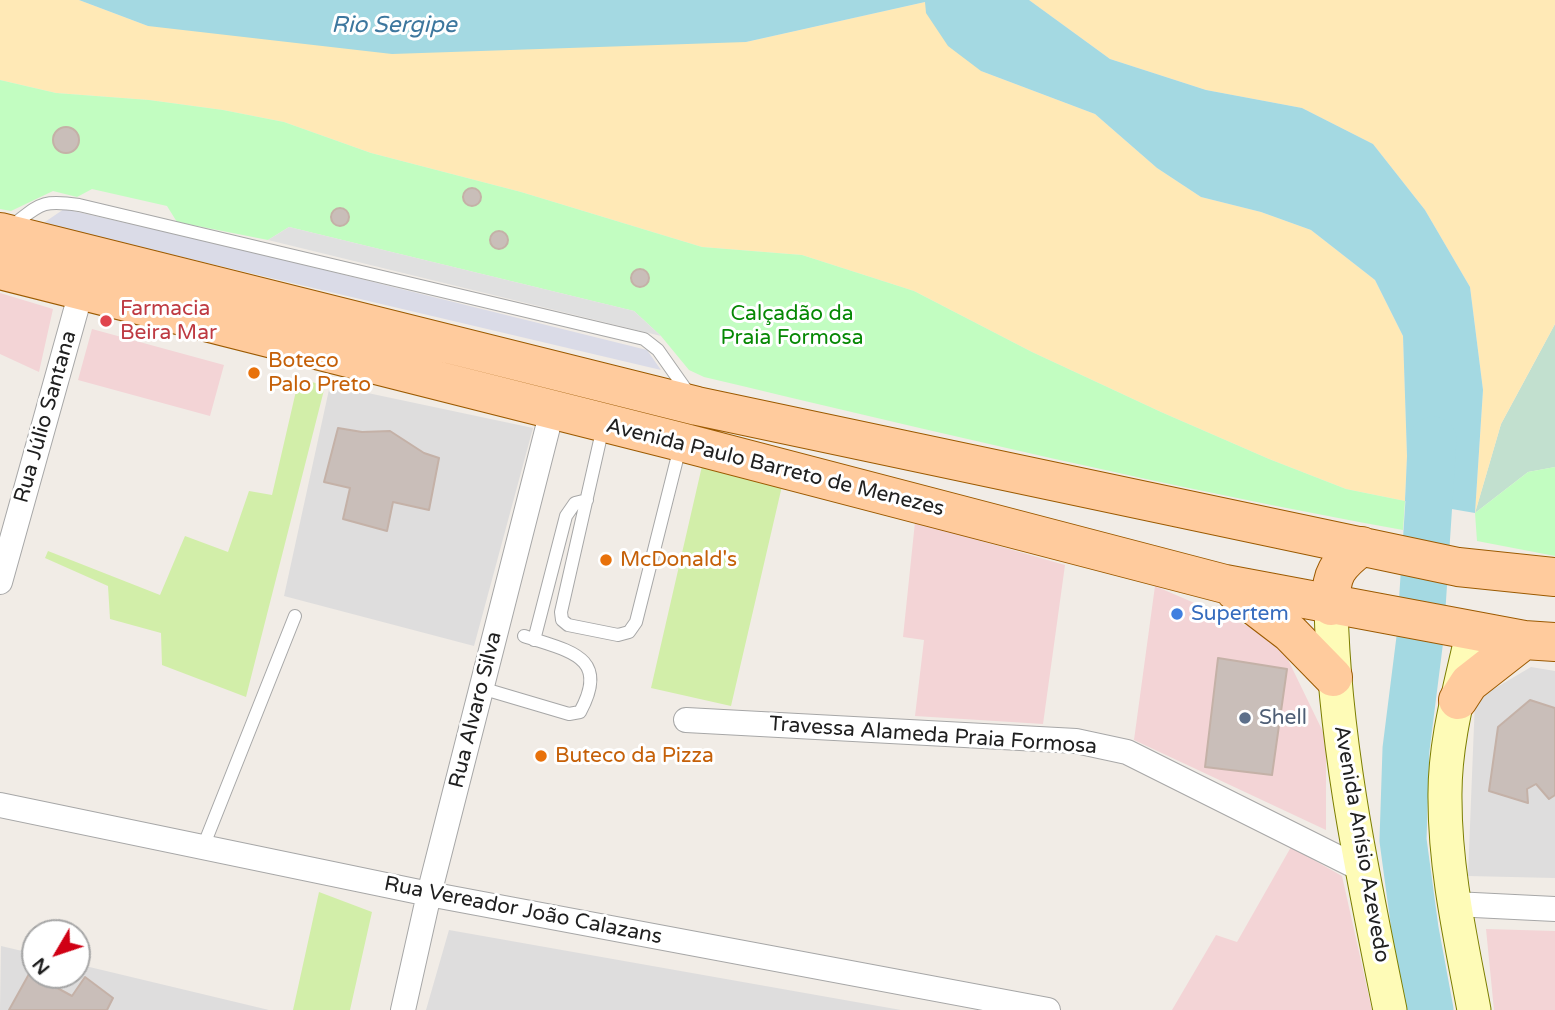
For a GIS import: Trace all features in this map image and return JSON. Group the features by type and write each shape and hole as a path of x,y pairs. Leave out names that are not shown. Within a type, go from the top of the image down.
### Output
{"main road":[{"name":"Avenida Paulo Barreto de Menezes","path":"1,232 697,406 1471,569 1555,577"},
{"name":"Avenida Paulo Barreto de Menezes","path":"0,270 681,442 1225,584 1331,606 1540,641"},
{"path":"1331,606 1331,587 1336,571 1345,559 1362,546"},
{"path":"1466,629 1471,569"},
{"path":"1225,584 1282,627 1333,677"},
{"path":"1458,699 1469,683 1540,641"}],"street":[{"name":"Rua Júlio Santana","path":"0,582 81,292"},
{"name":"Rua Alvaro Silva","path":"403,1010 429,894 552,411"},
{"name":"Avenida Anísio Azevedo","path":"1331,606 1333,677 1361,869 1390,1010"},
{"path":"1466,629 1445,798 1454,904 1474,1010"},
{"name":"Travessa Alameda Praia Formosa","path":"686,720 1076,741 1127,752 1361,869"},
{"name":"Rua Vereador João Calazans","path":"0,805 429,894 1048,1010"},
{"path":"1454,904 1555,909"}],"lane":[{"path":"1,232 48,201 79,205 644,340 658,350 697,406"},
{"path":"604,424 561,612 562,620 568,625 618,635 629,632 636,622 681,442"},
{"path":"481,688 569,714 580,712 592,679 590,667 578,656 529,638 566,516 575,503 587,499"},
{"path":"203,847 295,616"}],"shaded area":[{"path":"64,209 220,244 647,350 661,370 42,224"},
{"path":"289,227 634,311 661,336 268,240"},
{"path":"0,293 53,309 39,372 0,354"},
{"path":"92,329 224,365 210,416 78,380"},
{"path":"330,385 533,428 474,646 284,596"},
{"path":"915,522 1065,565 1043,724 915,716 924,640 903,637"},
{"path":"1155,586 1278,639 1326,738 1326,830 1134,740"},
{"path":"1531,667 1555,671 1555,878 1468,876 1475,700"},
{"path":"1291,847 1342,876 1372,1010 1172,1010 1216,935 1237,942"},
{"path":"1486,929 1555,931 1555,1010 1494,1010"},
{"path":"449,930 901,1010 426,1010"},
{"path":"1,946 21,951 21,989 91,989 91,967 269,1010 0,1010"}],"green space":[{"name":"Calçadão da Praia Formosa","path":"0,80 56,93 149,100 284,122 371,153 521,192 702,247 802,255 914,291 1032,352 1269,459 1346,489 1405,501 1403,530 1140,478 704,377 689,370 661,336 634,311 289,227 268,240 177,222 167,206 92,189 77,197 53,191 11,211 0,209"},
{"path":"1555,324 1555,467 1528,472 1475,513 1501,424"},
{"path":"299,378 325,386 246,697 162,665 161,633 110,619 108,586 45,558 48,551 160,595 185,536 228,552 249,491 272,495"},
{"path":"702,466 782,486 731,706 651,688"},
{"path":"1555,467 1555,556 1477,541 1475,513 1528,472"},
{"path":"319,892 372,912 350,1010 293,1010"}],"sand":[{"path":"0,0 79,0 148,26 746,42 925,2 981,71 1095,114 1157,168 1201,197 1261,212 1311,230 1375,280 1403,336 1407,456 1405,501 1346,489 1269,459 1032,352 914,291 802,255 702,247 521,192 371,153 284,122 149,100 56,93 0,80"},
{"path":"1029,0 1555,0 1555,324 1501,424 1475,513 1483,390 1470,287 1425,210 1373,144 1302,108 1206,90 1110,59"}],"water":[{"name":"Rio Sergipe","path":"79,0 1029,0 1110,59 1206,90 1302,108 1373,144 1425,210 1470,287 1483,390 1475,513 1405,501 1407,456 1403,336 1375,280 1311,230 1261,212 1201,197 1157,168 1095,114 981,71 948,46 926,13 925,2 746,42 392,54 148,26"}],"building":[{"path":"66,127 75,131 79,140 75,149 66,153 57,149 53,140 57,131"},
{"path":"472,188 478,191 481,197 478,203 472,206 466,203 463,197 466,191"},
{"path":"340,208 346,211 349,217 346,223 340,226 334,223 331,217 334,211"},
{"path":"499,231 505,234 508,240 505,246 499,249 493,246 490,240 493,234"},
{"path":"640,269 646,272 649,278 646,284 640,287 634,284 631,278 634,272"},
{"path":"338,428 362,432 390,431 424,453 439,458 429,510 393,502 387,531 343,519 350,488 324,482"},
{"name":"Shell","path":"1218,658 1287,669 1272,775 1205,767"},
{"path":"1530,700 1555,708 1555,795 1549,799 1536,784 1527,789 1528,803 1489,791 1498,727"},
{"path":"91,982 113,998 107,1010 9,1010 21,988 59,989 72,996 77,989 91,989"}],"waterway":[{"path":"1430,1010 1415,929 1403,840 1406,749 1420,638 1433,440"}],"place":[{"name":"Farmacia Beira Mar","path":"106,321"},
{"name":"Boteco Palo Preto","path":"254,373"},
{"name":"McDonald's","path":"606,560"},
{"name":"Supertem","path":"1177,614"},
{"name":"Shell","path":"1245,718"},
{"name":"Buteco da Pizza","path":"541,756"}]}
